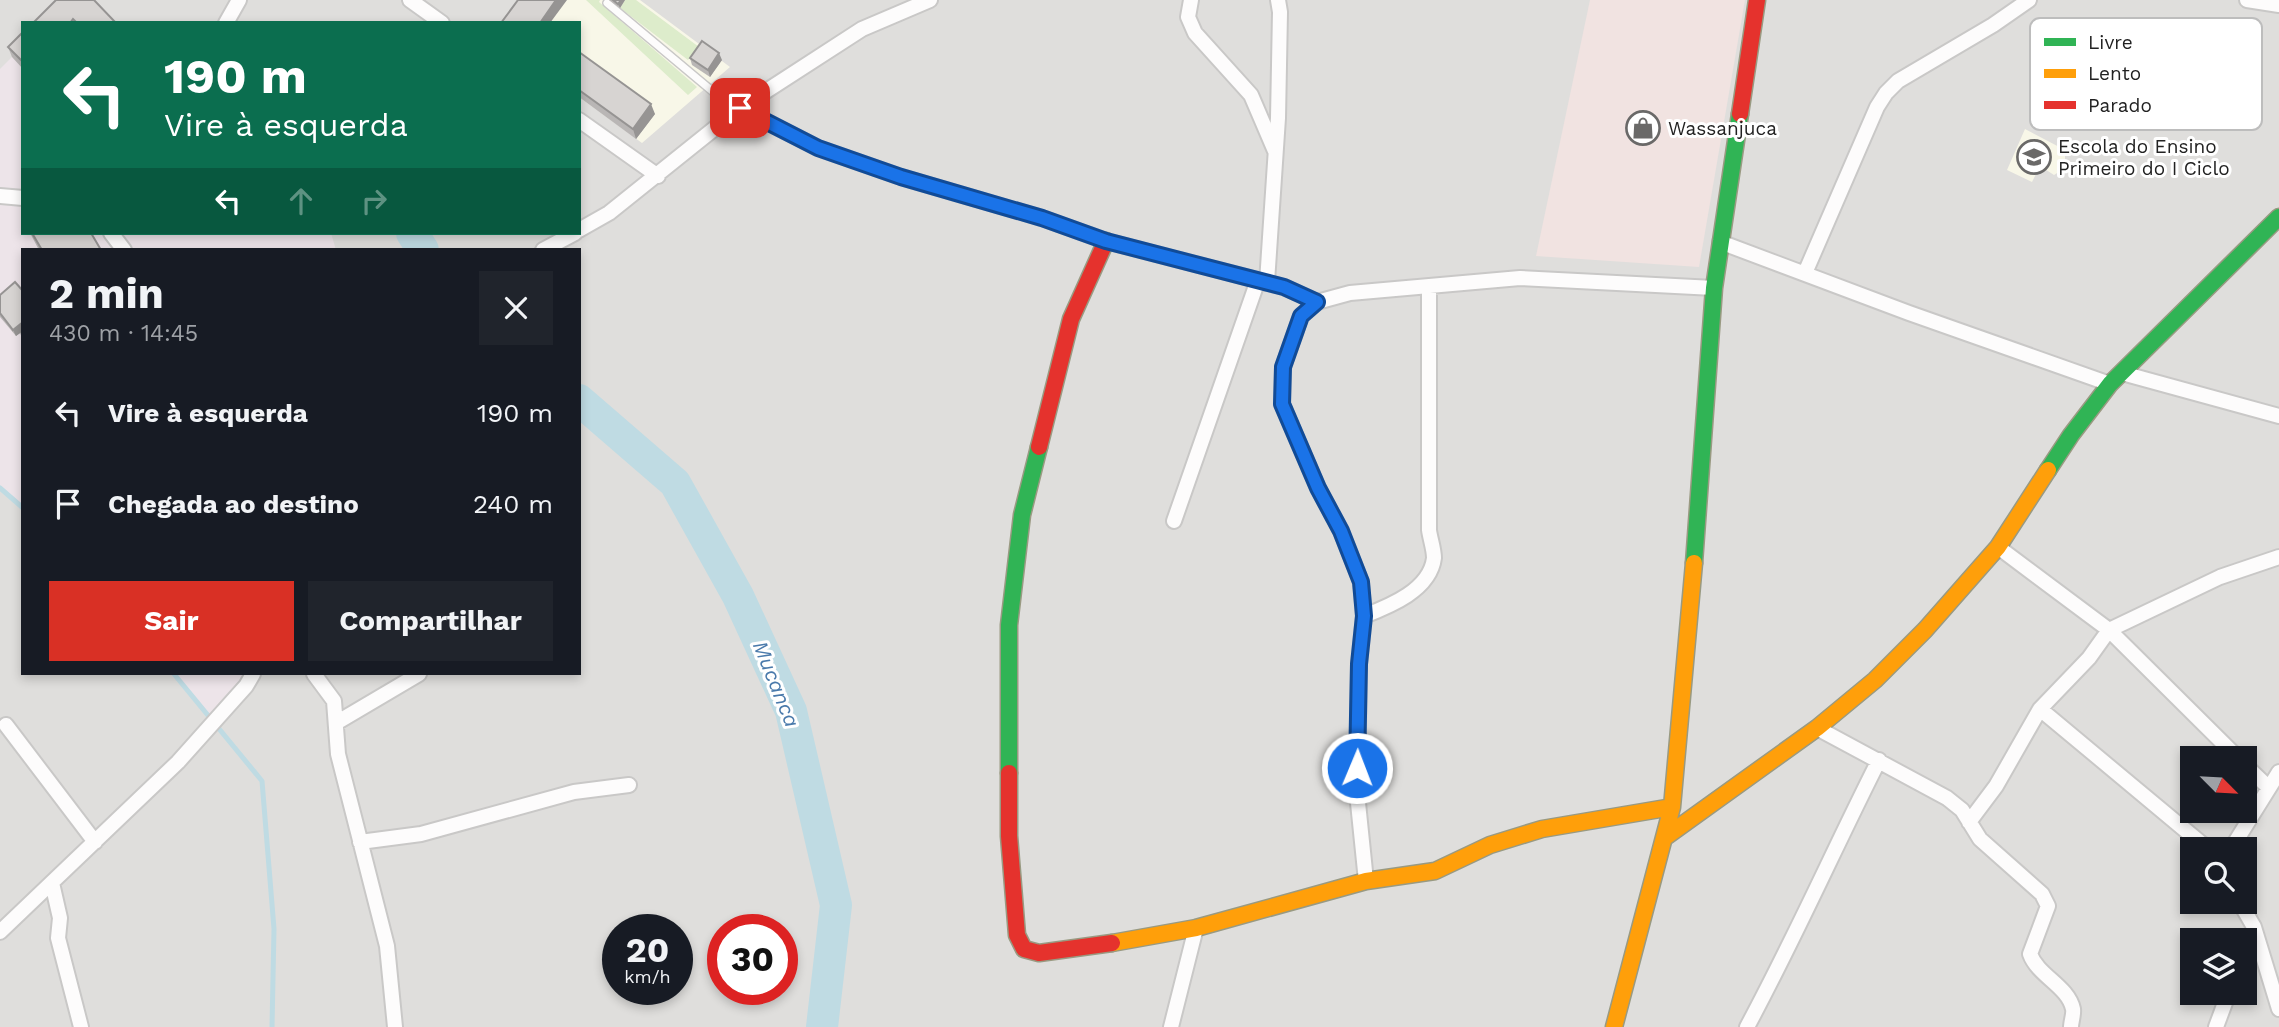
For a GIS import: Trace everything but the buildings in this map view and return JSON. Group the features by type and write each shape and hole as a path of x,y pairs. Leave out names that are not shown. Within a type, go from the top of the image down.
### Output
{"street":[{"path":"227,21 239,0"},
{"path":"410,0 439,21"},
{"path":"581,229 609,214 738,110 862,29 930,0"},
{"path":"1191,0 1188,17 1195,33 1251,95 1276,152"},
{"path":"1174,521 1263,281 1276,152 1280,12 1278,0"},
{"path":"1614,1027 1672,807 1688,648 1714,288 1757,0"},
{"path":"1805,273 1872,118 1886,93 1898,81 1993,25 2029,0"},
{"path":"2247,0 2279,5"},
{"path":"738,110 818,148 901,177 1042,218 1106,241 1263,281 1317,302"},
{"path":"581,121 657,176"},
{"path":"0,196 21,198"},
{"path":"1664,838 1817,728 1883,672 1925,630 1998,547 2071,435 2116,379 2279,217"},
{"path":"547,248 571,235"},
{"path":"1106,241 1071,319 1049,400 1021,529 1009,625 1009,836 1017,935 1024,949 1039,953 1093,947 1196,928 1366,881 1435,871 1490,845 1542,829 1672,807"},
{"path":"1720,242 1909,313 2116,379 2279,416"},
{"path":"1366,881 1357,793 1359,664 1364,616 1361,582 1341,531 1313,476 1282,404 1283,367 1301,316 1317,302 1350,293 1520,278 1714,288"},
{"path":"1364,616 1394,605 1423,583 1434,558 1429,530 1429,286"},
{"path":"1998,547 2109,630 2226,746"},
{"path":"1969,822 1996,786 2040,709 2089,658 2109,630 2220,576 2279,557"},
{"path":"0,931 178,762 246,686 252,675"},
{"path":"315,675 334,701 338,754 387,946 396,1027"},
{"path":"336,723 417,675"},
{"path":"2040,709 2194,837"},
{"path":"6,725 95,842"},
{"path":"1817,728 1947,798 1962,810 1980,839 2042,894 2048,906 2030,954 2034,964 2064,994 2073,1010 2071,1027"},
{"path":"1747,1027 1879,760"},
{"path":"2238,837 2279,772"},
{"path":"2258,777 2268,787"},
{"path":"360,842 421,834 574,792 629,785"},
{"path":"52,883 60,918 58,938 81,1027"},
{"path":"2246,914 2253,927 2279,1009"},
{"path":"1171,1027 1196,928"},
{"path":"2216,1027 2224,1005"}],"lane":[{"path":"607,3 738,110"}],"shaded area":[{"path":"0,0 2279,0 2279,1027 0,1027"},
{"path":"529,0 640,0 730,67 642,143 581,98 581,21 513,21"},
{"name":"Wassanjuca","path":"1590,0 1745,0 1699,267 1536,256"},
{"path":"21,48 21,235 332,235 335,248 21,248 21,506 0,488 0,69"},
{"path":"2025,129 2065,150 2065,168 2054,175 2040,166 2032,182 2007,170"},
{"path":"175,675 252,675 213,722"}],"green space":[{"path":"586,0 600,0 599,2 697,87 688,95"},
{"path":"625,0 636,0 699,47 688,60 620,8"}],"waterway":[{"name":"Mucanca","path":"413,235 422,248"},
{"name":"Mucanca","path":"581,402 675,483 738,596 791,711 836,905 822,1027"},
{"path":"0,488 21,506"},
{"path":"175,675 262,781 274,929 272,1027"}],"traffic: fast":[{"path":"1694,563 1714,288 1740,114"},
{"path":"2048,470 2110,384 2279,217"},
{"path":"1009,773 1009,625 1022,515 1039,447"}],"traffic: slow":[{"path":"1664,838 1817,728 1875,680 1925,630 1998,547 2048,470"},
{"path":"1614,1027 1672,807 1694,563"},
{"path":"1112,943 1196,928 1366,881 1435,871 1490,845 1542,829 1672,807"}],"traffic: jam":[{"path":"1740,114 1757,0"},
{"path":"1039,447 1071,319 1106,241"},
{"path":"1009,773 1009,836 1017,935 1024,949 1039,953 1112,943"}],"place":[{"name":"Wassanjuca","path":"1643,128"},
{"name":"Escola do Ensino Primeiro do I Ciclo","path":"2034,157"}],"route":[{"path":"740,108 818,148 901,177 1042,218 1106,241 1284,287 1317,302 1301,316 1283,367 1282,404 1318,488 1341,531 1361,582 1364,616 1359,664 1357,768"}]}
